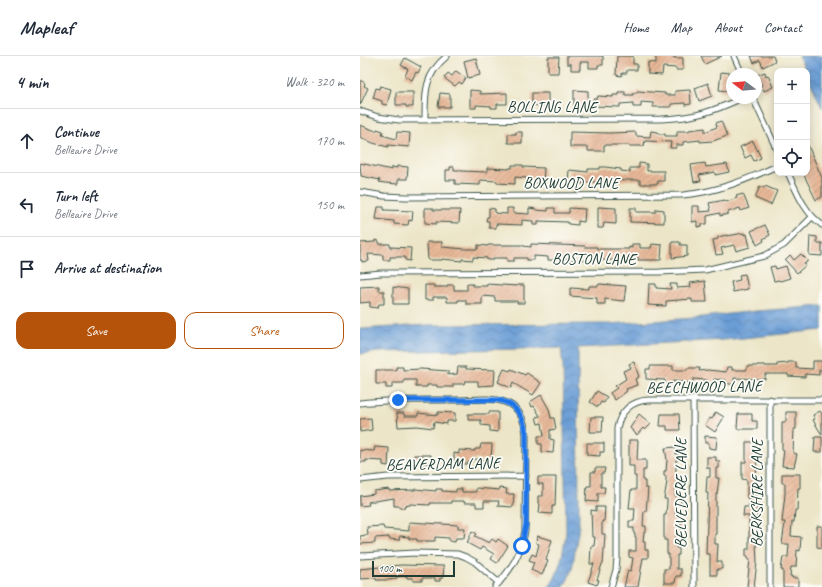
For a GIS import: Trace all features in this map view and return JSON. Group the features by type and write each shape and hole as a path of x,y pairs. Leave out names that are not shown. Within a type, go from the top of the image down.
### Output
{"street":[{"path":"425,120 428,81 435,68 447,56"},
{"path":"734,56 739,68"},
{"name":"BOLLING LANE","path":"360,111 385,119 425,120 679,118 706,113 728,104"},
{"path":"757,104 774,143"},
{"name":"BOXWOOD LANE","path":"360,192 384,196 406,197 683,195 727,187 774,167"},
{"path":"789,176 801,201 812,217 822,225"},
{"name":"BOSTON LANE","path":"360,275 381,273 697,271 756,259 772,253 788,241 812,217"},
{"name":"BELVEDERE LANE","path":"693,399 694,587"},
{"name":"BERKSHIRE LANE","path":"770,399 770,587"},
{"path":"360,403 421,400 488,400 508,403 517,410 525,424 526,476 526,524 523,541 514,564 497,585 470,559 458,554 408,553 360,556"},
{"name":"BEECHWOOD LANE","path":"611,587 617,564 617,428 623,412 629,406 639,401 653,400 822,400"},
{"name":"BEAVERDAM LANE","path":"360,480 388,477 526,476"}],"water":[{"path":"799,56 822,56 822,108 810,81 810,68 804,68"},
{"path":"822,306 822,330 724,340 578,348 579,526 572,570 564,587 549,587 553,582 559,568 566,532 563,366 561,348 378,352 360,354 360,329 426,325 609,324"}],"building":[{"path":"567,56 603,56 603,65 598,65 598,68 589,68 589,62 580,62 580,70 571,70 571,64 567,64"},
{"path":"617,56 633,56 633,64 637,64 637,70 627,70 627,73 622,73 622,76 616,75"},
{"path":"656,56 674,56 674,58 683,58 683,70 663,67 662,75 648,74 648,62 656,63"},
{"path":"701,56 722,56 705,64"},
{"path":"751,56 773,56 775,61 763,67 760,60 754,63"},
{"path":"548,57 559,57 558,73 548,73"},
{"path":"405,58 421,67 418,73 416,72 412,80 405,76 408,69 401,65"},
{"path":"476,58 480,75 468,78 464,61"},
{"path":"456,71 466,78 462,84 459,82 455,86 444,78 448,73 452,76"},
{"path":"721,72 726,73 726,91 719,90"},
{"path":"765,72 766,76 768,75 773,87 764,91 762,86 762,73"},
{"path":"360,80 365,83 364,86 368,88 360,105"},
{"path":"708,83 712,96 699,101 695,88"},
{"path":"380,86 391,89 387,105 382,104 382,101 373,98 376,88 379,89"},
{"path":"470,90 480,91 480,94 507,93 507,104 497,104 497,108 476,105 476,108 470,108"},
{"path":"574,90 588,91 588,102 582,102 582,107 574,107"},
{"path":"690,90 691,104 685,105 685,103 671,104 671,107 653,107 653,103 641,102 641,107 633,107 633,103 620,104 620,107 592,106 593,99 597,99 598,96 613,97 613,95 618,95 618,92 625,92 625,95 633,95 633,93 637,93 637,91 675,95 675,91"},
{"path":"396,92 413,92 413,107 396,105"},
{"path":"440,93 450,94 450,107 438,107"},
{"path":"532,93 548,93 548,106 532,105"},
{"path":"721,121 727,136 713,141 700,142 700,140 683,142 683,145 676,145 676,148 670,148 671,142 645,141 644,146 604,145 604,151 588,151 588,147 570,147 570,132 636,132 636,136 650,137 651,131 658,132 658,134 665,134 665,136 677,136 677,131 689,131 705,128 705,132 717,127 716,123"},
{"path":"360,125 376,131 377,129 383,131 382,135 396,139 397,132 410,133 409,147 388,145 388,147 373,143 360,137"},
{"path":"516,132 522,132 522,143 508,143 508,134 516,134"},
{"path":"753,141 761,158 754,161 751,155 745,158 740,147"},
{"path":"810,150 822,178 822,197 816,200 804,176 810,176"},
{"path":"360,163 392,170 392,167 397,168 397,166 408,167 407,179 398,179 398,184 379,182 380,180 361,176"},
{"path":"639,163 647,164 647,171 664,171 664,181 658,181 658,184 640,184 640,180 616,180 615,184 608,184 608,182 583,182 583,184 568,182 569,170 588,172 588,169 600,169 600,167 605,167 630,172 630,168 639,168"},
{"path":"705,163 706,167 727,164 729,172 715,175 715,172 699,175 701,181 694,182 691,165"},
{"path":"512,165 544,168 543,183 527,183 527,178 515,177 515,184 480,180 480,185 455,184 455,180 446,180 446,170 450,170 450,167 454,167 454,170 461,171 487,172 487,168 509,169 512,168"},
{"path":"760,186 764,188 765,186 777,191 771,205 755,198"},
{"path":"743,194 749,208 741,211 740,208 720,216 720,213 707,216 707,224 702,224 702,226 697,227 697,221 692,222 692,206 699,206 699,212 711,211 709,203 725,200 726,202"},
{"path":"378,207 384,207 384,210 413,211 412,221 409,220 408,225 394,224 394,221 376,219"},
{"path":"598,207 616,208 616,224 604,223 603,228 598,228"},
{"path":"425,208 433,208 433,210 460,210 459,223 425,223"},
{"path":"489,208 495,209 495,213 507,214 507,208 513,208 513,213 529,214 529,208 548,211 548,208 555,208 555,213 569,213 569,208 585,209 584,222 578,221 578,225 568,224 568,222 538,221 538,225 533,225 533,221 522,220 522,225 496,224 496,228 489,228 489,221 486,221 487,217 489,217"},
{"path":"630,208 636,208 636,212 656,212 656,209 664,210 664,223 630,222"},
{"path":"765,225 770,235 757,245 751,231"},
{"path":"744,233 744,235 747,234 750,247 736,251 734,245 721,248 723,254 716,255 713,240 718,239 718,237"},
{"path":"810,236 817,237 817,243 822,243 822,256 809,255"},
{"path":"375,240 379,241 379,244 390,244 390,247 411,248 410,261 405,260 405,257 390,257 390,260 383,260 383,255 368,254 369,261 362,262 362,260 360,260 360,243 375,242"},
{"path":"427,242 442,242 442,247 466,249 478,249 478,245 523,245 531,247 531,244 585,246 597,247 597,249 629,249 629,247 632,248 632,244 640,244 640,248 651,248 652,244 662,245 661,260 638,260 638,257 624,257 624,260 567,260 567,258 554,258 554,260 548,260 548,257 534,256 534,260 527,260 527,258 514,258 514,261 507,261 507,258 494,258 494,260 487,260 487,258 473,257 473,260 462,259 462,261 442,259 428,260"},
{"path":"672,242 680,242 680,245 687,245 687,256 672,258"},
{"path":"801,254 807,262 804,264 806,265 797,273 785,260 790,255 794,260"},
{"path":"775,266 776,269 786,266 790,278 774,281 770,267"},
{"path":"745,274 748,289 733,292 731,282 740,280 739,275"},
{"path":"705,281 707,302 692,302 692,299 666,301 666,306 648,305 649,284 656,284 656,288 671,289 670,284 677,284 677,288 691,287 690,283"},
{"path":"467,284 473,284 473,286 487,286 487,284 524,285 524,303 517,303 517,301 495,301 495,297 482,296 482,304 466,304 466,300 447,302 447,297 433,297 433,300 425,300 425,285 447,287 447,285 454,285 454,290 467,290"},
{"path":"599,284 626,286 624,301 605,299 605,304 597,304 597,298 570,296 570,288 589,289 589,286 598,286"},
{"path":"379,286 379,291 384,291 384,304 379,304 378,308 370,307 370,302 360,303 360,287"},
{"path":"393,287 408,289 408,304 393,304"},
{"path":"813,361 822,361 822,370 819,370 819,375 805,374 805,377 788,376 788,374 765,374 765,379 734,378 734,384 726,384 726,380 714,379 713,385 707,384 707,380 693,379 693,383 673,381 673,385 665,384 665,380 646,379 646,369 650,369 650,366 673,366 673,370 700,368 699,371 708,370 726,372 727,367 732,367 732,370 747,370 747,366 777,366 777,364 788,362 796,362 796,368 813,369"},
{"path":"634,362 639,377 635,379 637,385 626,389 627,391 615,400 610,393 617,388 615,386 626,379 623,371 631,368 629,364"},
{"path":"396,367 403,367 403,370 421,369 448,371 448,375 457,374 458,367 466,367 466,369 495,370 494,385 478,386 478,381 465,381 464,384 453,384 453,387 437,387 437,385 427,385 427,387 416,387 416,380 404,380 404,383 392,383 392,388 386,388 386,384 376,384 376,370 396,370"},
{"path":"504,369 510,371 511,369 525,375 527,373 541,383 533,395 513,383 511,388 498,382"},
{"path":"597,391 607,397 604,403 601,402 598,407 590,402"},
{"path":"541,395 549,409 551,418 554,418 556,429 550,430 550,439 554,440 553,453 542,452 542,444 538,444 538,436 544,436 542,423 538,424 536,417 540,416 534,406 532,407 530,402"},
{"path":"820,411 822,414 822,435 813,420 815,419 813,415"},
{"path":"438,412 455,413 455,421 447,421 447,424 434,422 433,428 417,426 398,427 397,413 404,413 404,416 418,416 418,413 438,415"},
{"path":"489,412 498,412 498,432 490,431 490,426 481,425 481,420 468,420 468,414 489,414"},
{"path":"716,412 724,417 715,432 705,425 710,418 712,419"},
{"path":"786,412 796,412 796,429 794,429 793,453 797,454 794,467 782,466 784,450 782,449 782,422 786,422"},
{"path":"639,414 651,424 645,430 643,428 637,435 630,428"},
{"path":"661,414 679,414 680,430 667,430 667,426 660,426"},
{"path":"738,414 752,414 752,421 757,421 757,429 737,429"},
{"path":"591,417 603,417 602,432 590,432"},
{"path":"371,418 372,430 360,432 360,419"},
{"path":"705,436 717,437 716,449 709,448 709,443 705,443"},
{"path":"815,437 822,437 822,452 814,452"},
{"path":"629,440 638,440 637,460 646,460 646,470 643,470 643,481 645,481 645,488 648,488 643,526 646,526 646,532 644,532 643,542 645,542 645,550 648,550 648,558 643,558 638,587 624,587 628,570 631,571 633,558 629,557 629,551 636,551 636,537 634,534 634,528 629,528 629,521 634,521 635,508 629,508 631,490 636,490 636,476 634,476 634,466 629,466"},
{"path":"746,442 757,442 757,562 754,587 747,587 750,559 746,556 746,549 749,549 749,516 743,516 744,507 749,507 749,498 747,498 747,480 742,479 742,462 746,462"},
{"path":"587,443 604,443 604,452 600,452 600,456 587,455"},
{"path":"481,444 492,444 491,461 472,459 472,462 468,462 468,464 459,464 459,462 454,462 454,453 459,454 459,450 475,451 475,449 480,449"},
{"path":"375,447 389,448 388,466 383,465 383,461 366,460 366,462 360,462 360,450 374,451"},
{"path":"676,447 676,454 680,453 681,459 676,460 676,475 681,475 681,482 676,482 675,496 681,496 681,504 676,503 675,516 681,517 681,534 676,534 676,548 679,548 679,555 677,555 677,569 681,569 681,576 676,576 675,583 664,583 664,569 669,569 667,540 664,540 664,515 666,515 667,502 667,499 664,499 667,482 666,476 664,476 667,460 665,448"},
{"path":"414,455 431,455 431,463 414,464"},
{"path":"707,457 716,457 716,461 719,461 719,468 716,468 716,478 719,478 716,494 715,544 718,544 717,562 722,562 722,569 717,569 717,575 710,575 710,554 706,554 708,493 706,493 707,477 710,477 710,468 707,468"},
{"path":"595,468 605,468 604,473 601,473 601,487 605,487 604,493 598,493 598,502 586,501 587,486 591,486 591,472 595,472"},
{"path":"782,474 800,474 797,510 795,510 794,522 792,522 791,536 801,537 800,551 797,550 796,567 791,567 790,576 792,576 792,578 798,578 798,587 783,587 783,570 781,570 783,557 788,557 789,544 782,544 785,522 782,522 785,483 782,483"},
{"path":"538,477 556,477 555,506 552,506 552,514 539,513 540,504 538,503 538,496 543,496 543,484 538,484"},
{"path":"476,488 499,490 499,488 507,489 506,494 514,494 513,507 498,506 499,501 484,501 484,507 476,507 476,503 451,501 451,503 430,503 430,505 410,504 404,506 404,508 400,508 400,506 394,506 394,498 368,502 369,505 360,506 360,496 374,494 374,491 389,489 389,491 415,489 436,491 436,489 442,489 442,491 456,492 456,489 462,489 462,492 476,492"},
{"path":"596,507 605,507 604,521 602,521 602,534 605,534 603,564 597,580 599,580 597,585 588,582 594,564 590,564 591,546 594,546 595,537 592,537 591,510 596,511"},
{"path":"409,522 458,525 458,528 465,528 464,538 456,538 455,542 449,541 449,538 435,537 435,541 417,541 417,539 409,539 409,537 400,536 399,540 389,539 389,537 375,538 375,543 360,544 360,536 368,535 367,527 383,526 384,529 409,531"},
{"path":"817,526 822,526 822,548 817,547"},
{"path":"472,531 477,534 475,536 489,543 492,539 496,542 498,539 508,546 497,563 491,559 494,554 482,547 480,550 467,543"},
{"path":"537,536 552,540 546,560 548,561 542,575 531,570 534,562 529,560 532,554 536,556 539,544 536,543"},
{"path":"401,565 444,566 443,578 440,578 440,581 435,581 435,578 422,578 422,581 413,581 413,578 407,578 407,576 396,577 396,579 388,580 376,580 376,578 360,579 360,569"}],"route":[{"path":"398,400 497,400 508,403 517,410 524,420 526,434 526,524 522,546"}]}
